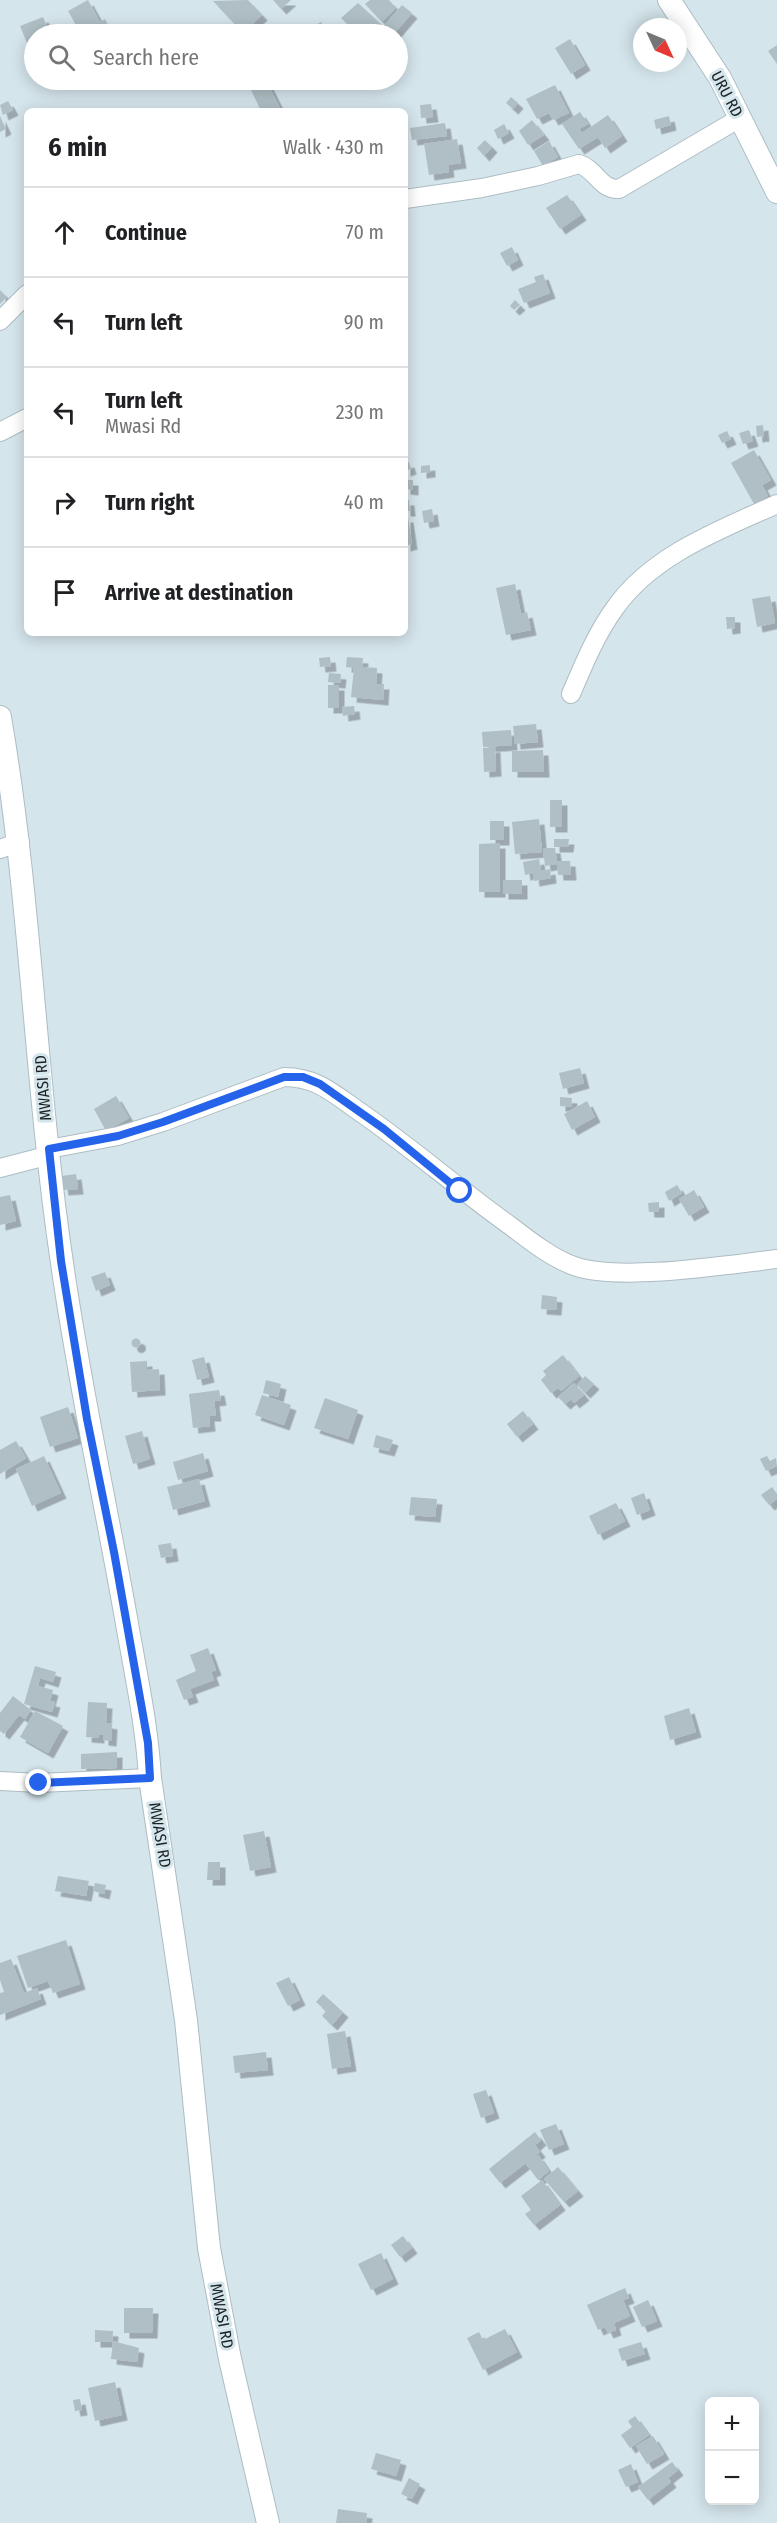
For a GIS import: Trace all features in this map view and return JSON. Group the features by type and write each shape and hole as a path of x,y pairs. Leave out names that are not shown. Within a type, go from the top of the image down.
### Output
{"street":[{"name":"URU RD","path":"669,0 720,78 777,192"},
{"path":"408,199 538,177 579,164 605,186 620,189 740,118"},
{"path":"0,321 24,297"},
{"path":"0,432 24,420"},
{"path":"571,694 590,650 615,608 633,586 654,568 700,540 777,504"},
{"name":"MWASI RD","path":"0,717 10,845 61,1261 87,1419 114,1552 148,1743 150,1778 186,2020 209,2248 230,2359 268,2523"},
{"path":"0,1168 49,1152 118,1136 163,1122 284,1077 303,1077 320,1084 348,1103 460,1191 534,1243 573,1265 608,1272 777,1259"},
{"path":"0,1781 39,1783 150,1778"}],"building":[{"path":"88,0 100,22 105,19 108,24 75,24 68,11"},
{"path":"248,0 262,15 252,24 235,24 213,1"},
{"path":"273,0 291,0 281,9"},
{"path":"370,0 389,0 396,8 382,22 365,4"},
{"path":"358,3 381,24 347,24 341,18"},
{"path":"402,5 412,13 403,24 385,24"},
{"path":"43,17 46,24 25,24"},
{"path":"24,24 24,36 20,26"},
{"path":"570,39 585,65 571,74 555,48"},
{"path":"777,45 777,64 768,51"},
{"path":"555,85 569,113 553,120 549,113 537,119 526,99"},
{"path":"251,90 271,90 280,108 260,108"},
{"path":"511,97 518,103 513,109 506,103"},
{"path":"8,101 13,110 3,115 0,105"},
{"path":"431,104 433,117 421,118 420,105"},
{"path":"580,112 588,124 579,129 582,133 608,115 622,136 605,148 598,137 579,149 562,124"},
{"path":"0,116 6,129 0,132"},
{"path":"669,116 671,125 656,129 654,120"},
{"path":"532,120 544,135 528,145 519,131"},
{"path":"445,123 447,136 412,140 410,128"},
{"path":"504,124 509,133 498,139 494,130"},
{"path":"457,139 461,163 448,165 449,172 429,175 424,144"},
{"path":"485,140 492,147 484,156 477,148"},
{"path":"549,141 558,157 543,166 534,151"},
{"path":"567,195 581,215 560,229 546,208"},
{"path":"512,247 518,260 507,266 500,253"},
{"path":"543,274 550,293 524,303 518,289 536,282 534,277"},
{"path":"0,290 7,297 0,304"},
{"path":"515,300 520,305 514,310 510,306"},
{"path":"763,425 764,436 757,437 756,426"},
{"path":"749,430 753,441 743,444 739,433"},
{"path":"727,431 731,439 722,443 718,435"},
{"path":"754,450 771,480 762,485 768,496 754,504 731,463"},
{"path":"430,465 430,472 421,473 421,466"},
{"path":"408,480 413,480 413,490 408,489"},
{"path":"432,509 434,521 424,523 422,511"},
{"path":"408,517 412,544 408,545"},
{"path":"515,584 521,614 527,612 531,630 506,635 496,588"},
{"path":"770,596 775,623 757,627 752,599"},
{"path":"726,617 735,617 735,628 727,629"},
{"path":"330,657 331,666 320,667 319,658"},
{"path":"347,657 363,658 362,667 377,668 376,684 384,684 383,700 351,697 354,668 346,667"},
{"path":"329,673 341,674 340,683 328,682"},
{"path":"328,685 339,685 339,708 328,708"},
{"path":"354,706 355,714 343,716 342,707"},
{"path":"536,724 538,742 515,744 513,726"},
{"path":"511,730 512,745 483,747 482,732"},
{"path":"495,747 496,771 484,772 483,748"},
{"path":"543,750 544,772 512,772 512,751"},
{"path":"550,800 562,800 562,827 550,827"},
{"path":"539,819 542,852 515,854 512,822"},
{"path":"490,821 504,821 504,840 490,840"},
{"path":"554,839 569,839 568,847 554,847"},
{"path":"500,843 500,892 479,892 479,844"},
{"path":"543,848 555,848 557,861 570,861 571,875 558,875 557,864 545,866"},
{"path":"539,859 541,871 550,869 551,878 534,881 533,873 525,875 523,862"},
{"path":"503,880 522,880 522,894 503,894"},
{"path":"580,1068 584,1083 563,1089 559,1073"},
{"path":"116,1096 129,1118 106,1131 94,1109"},
{"path":"560,1097 572,1098 571,1107 560,1106"},
{"path":"587,1101 595,1117 572,1130 564,1114"},
{"path":"76,1174 78,1189 63,1190 61,1176"},
{"path":"677,1185 682,1193 669,1201 665,1192"},
{"path":"694,1190 704,1207 689,1216 679,1199"},
{"path":"10,1195 16,1221 0,1225 0,1197"},
{"path":"659,1202 659,1212 649,1212 648,1203"},
{"path":"105,1272 110,1285 96,1291 91,1277"},
{"path":"542,1295 557,1297 556,1310 541,1309"},
{"path":"136,1339 140,1343 136,1347 132,1343"},
{"path":"563,1355 579,1376 561,1391 558,1388 551,1393 541,1380 546,1375 543,1371"},
{"path":"204,1357 209,1377 197,1380 192,1360"},
{"path":"147,1361 147,1370 159,1369 160,1390 132,1392 130,1362"},
{"path":"585,1376 594,1384 585,1393 577,1385"},
{"path":"266,1380 281,1384 278,1397 263,1393"},
{"path":"574,1383 584,1395 574,1403 571,1399 565,1404 558,1397"},
{"path":"219,1390 221,1400 214,1401 216,1416 209,1416 210,1426 193,1428 189,1394"},
{"path":"262,1395 291,1405 284,1425 255,1415"},
{"path":"325,1398 358,1410 348,1439 314,1428"},
{"path":"68,1407 78,1438 50,1447 40,1417"},
{"path":"523,1411 533,1424 517,1437 507,1424"},
{"path":"142,1431 150,1459 133,1464 125,1436"},
{"path":"376,1435 393,1440 389,1451 373,1447"},
{"path":"16,1441 26,1458 0,1474 0,1450"},
{"path":"203,1453 208,1471 178,1480 173,1462"},
{"path":"44,1456 61,1493 32,1506 16,1469"},
{"path":"767,1456 770,1461 776,1458 777,1466 766,1471 760,1459"},
{"path":"199,1479 205,1501 173,1510 167,1487"},
{"path":"772,1487 777,1494 777,1499 769,1505 761,1495"},
{"path":"644,1493 650,1510 637,1515 631,1498"},
{"path":"411,1497 437,1499 435,1517 409,1515"},
{"path":"616,1503 625,1521 598,1535 589,1516"},
{"path":"171,1543 173,1556 161,1558 158,1545"},
{"path":"208,1648 216,1670 211,1672 214,1680 190,1689 193,1697 184,1700 176,1680 196,1671 190,1655"},
{"path":"35,1666 56,1672 53,1682 40,1678 38,1686 53,1690 50,1701 55,1702 52,1712 24,1704"},
{"path":"13,1696 31,1710 25,1719 19,1715 4,1734 0,1731 0,1713"},
{"path":"88,1702 107,1703 106,1723 112,1724 111,1741 103,1740 103,1735 99,1734 99,1738 86,1737"},
{"path":"689,1708 696,1732 670,1740 664,1716"},
{"path":"35,1711 63,1726 48,1753 20,1737"},
{"path":"117,1752 117,1768 81,1769 81,1754"},
{"path":"264,1831 271,1867 250,1871 243,1835"},
{"path":"208,1862 220,1862 220,1880 207,1880"},
{"path":"58,1876 89,1881 86,1896 55,1891"},
{"path":"95,1883 106,1885 104,1894 93,1891"},
{"path":"66,1940 80,1984 53,1993 48,1981 28,1988 17,1956"},
{"path":"11,1959 24,1993 37,1988 41,1999 0,2015 0,1993 4,1992 0,1980 0,1963"},
{"path":"289,1977 300,2000 288,2006 276,1983"},
{"path":"323,1994 343,2012 332,2025 322,2016 326,2011 316,2002"},
{"path":"345,2031 351,2066 332,2069 327,2034"},
{"path":"266,2052 268,2070 235,2073 233,2056"},
{"path":"486,2090 494,2113 481,2118 473,2094"},
{"path":"556,2124 564,2144 549,2150 540,2130"},
{"path":"535,2132 541,2140 535,2145 540,2152 500,2183 489,2169"},
{"path":"538,2155 549,2171 538,2180 526,2164"},
{"path":"558,2167 578,2191 564,2202 544,2179"},
{"path":"542,2180 560,2205 534,2225 525,2214 531,2210 521,2196"},
{"path":"403,2236 412,2248 400,2257 391,2245"},
{"path":"381,2253 393,2279 371,2290 358,2264"},
{"path":"625,2288 629,2298 623,2300 630,2316 614,2323 616,2330 608,2333 605,2327 598,2330 587,2305"},
{"path":"648,2300 657,2321 642,2327 633,2307"},
{"path":"124,2308 153,2308 152,2333 124,2333"},
{"path":"505,2329 517,2352 483,2370 467,2338 479,2332 483,2340"},
{"path":"95,2330 113,2331 112,2342 95,2342"},
{"path":"113,2341 139,2348 137,2362 111,2359"},
{"path":"641,2342 645,2354 622,2361 618,2349"},
{"path":"115,2382 122,2415 95,2421 88,2388"},
{"path":"80,2399 82,2410 75,2411 73,2400"},
{"path":"635,2416 649,2435 630,2448 621,2435 632,2427 628,2421"},
{"path":"653,2436 664,2454 647,2464 636,2446"},
{"path":"376,2453 401,2460 396,2476 371,2469"},
{"path":"672,2462 678,2470 668,2478 671,2482 648,2500 638,2487"},
{"path":"631,2464 638,2482 626,2487 618,2470"},
{"path":"409,2478 420,2484 412,2499 401,2494"},
{"path":"338,2509 367,2513 366,2523 336,2523"}],"route":[{"path":"39,1783 150,1778 148,1743 114,1552 87,1419 61,1261 49,1149 118,1136 163,1122 284,1077 303,1077 320,1084 384,1129 460,1191"}]}
